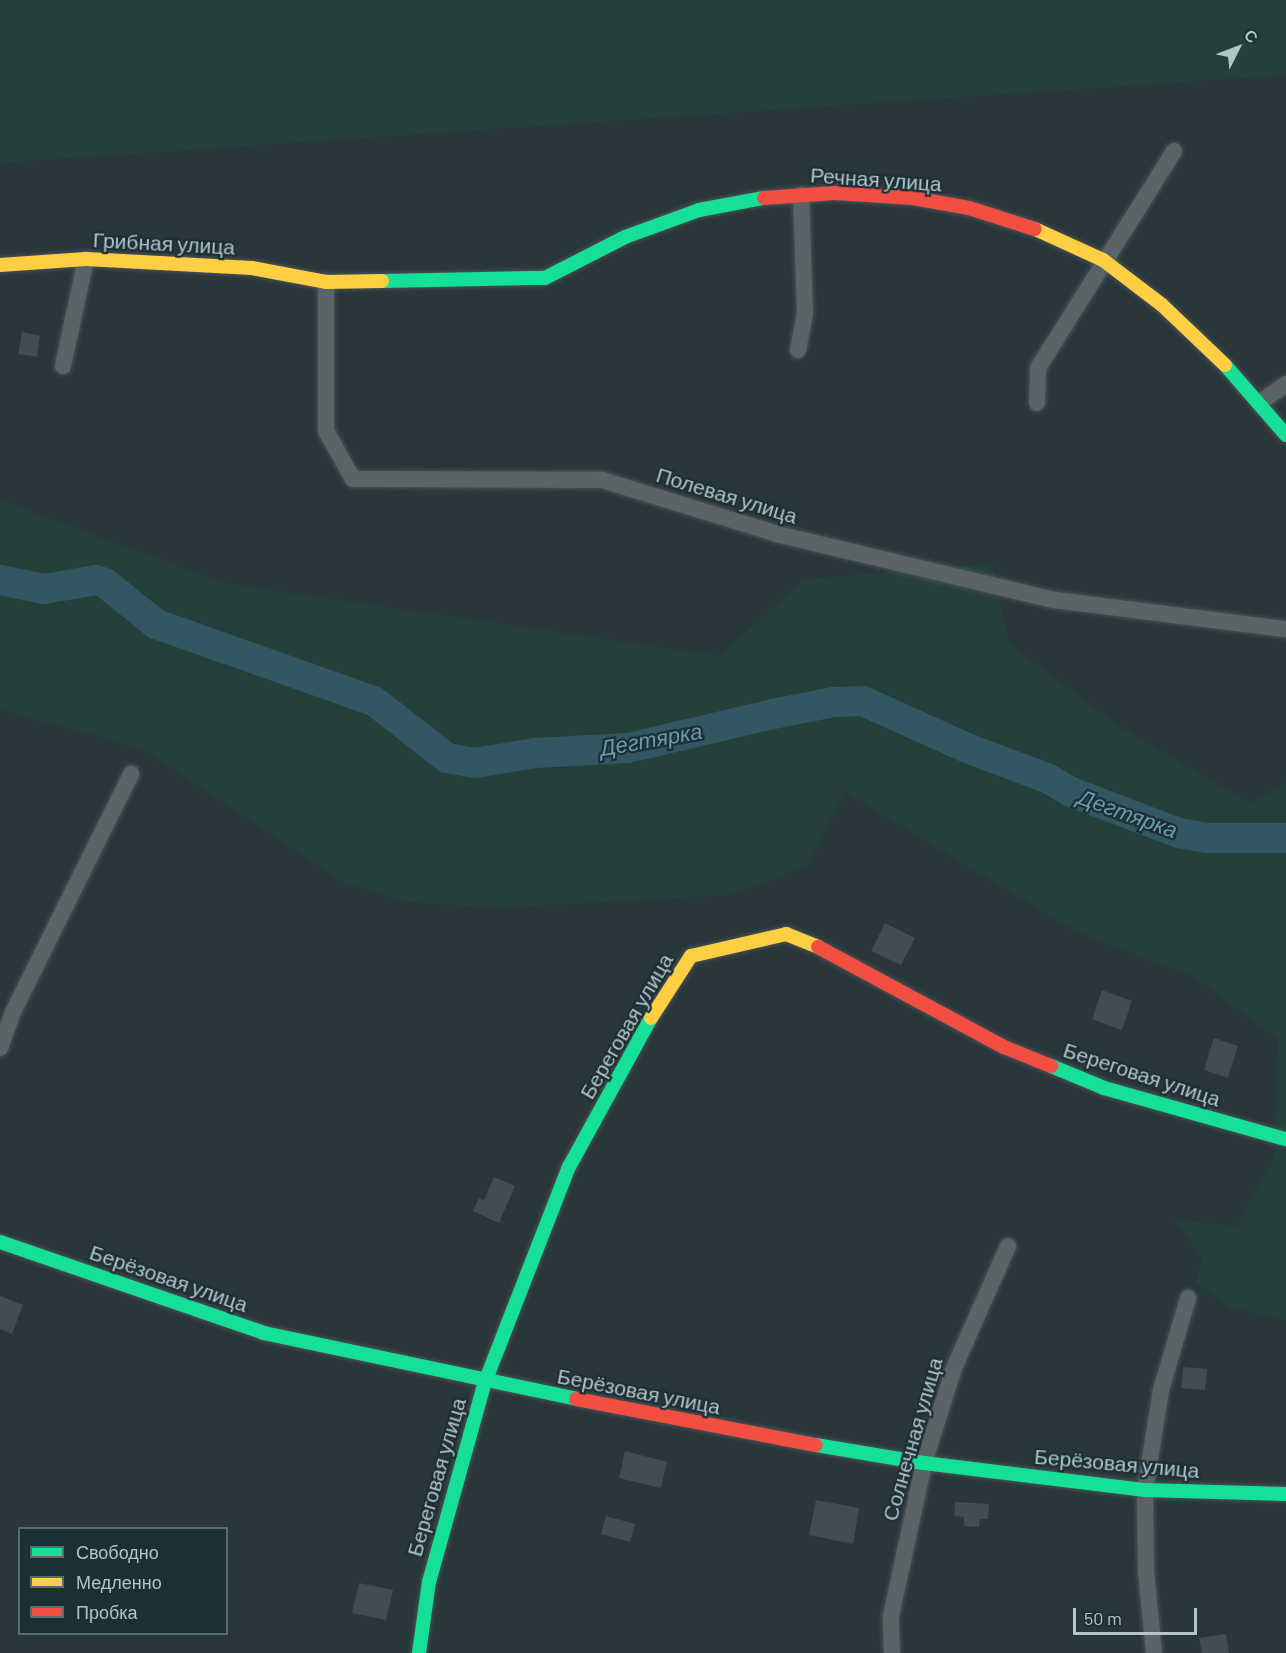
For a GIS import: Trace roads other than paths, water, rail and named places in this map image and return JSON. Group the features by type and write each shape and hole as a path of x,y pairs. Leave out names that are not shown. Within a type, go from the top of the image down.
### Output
{"street":[{"path":"1037,404 1038,368 1174,151"},
{"path":"798,350 805,314 801,195"},
{"name":"Речная улица","path":"326,282 545,278 626,237 699,210 801,195 913,198 969,208 1037,230 1103,261 1162,305 1221,360 1286,435"},
{"path":"63,366 86,259"},
{"name":"Грибная улица","path":"0,265 86,259 252,268 326,282"},
{"name":"Полевая улица","path":"326,282 326,431 353,480 602,480 777,534 1004,589 1055,600 1286,629"},
{"path":"1259,403 1286,384"},
{"path":"0,1048 13,1012 131,774"},
{"name":"Береговая улица","path":"419,1653 429,1582 485,1382 569,1167 648,1023 691,956 786,934 831,953 1004,1047 1104,1088 1286,1139"},
{"name":"Берёзовая улица","path":"0,1242 264,1333 485,1382 710,1427 924,1463 1145,1490 1286,1494"},
{"name":"Солнечная улица","path":"892,1653 891,1616 924,1463 954,1368 1008,1246"},
{"path":"1154,1653 1146,1571 1145,1490 1161,1390 1188,1298"}],"waterway":[{"name":"Дегтярка","path":"0,580 44,589 96,580 105,583 156,624 374,701 447,758 475,763 535,753 628,748 773,714 834,702 863,701 967,748 1047,778 1071,792 1179,833 1207,838 1286,838"}]}
